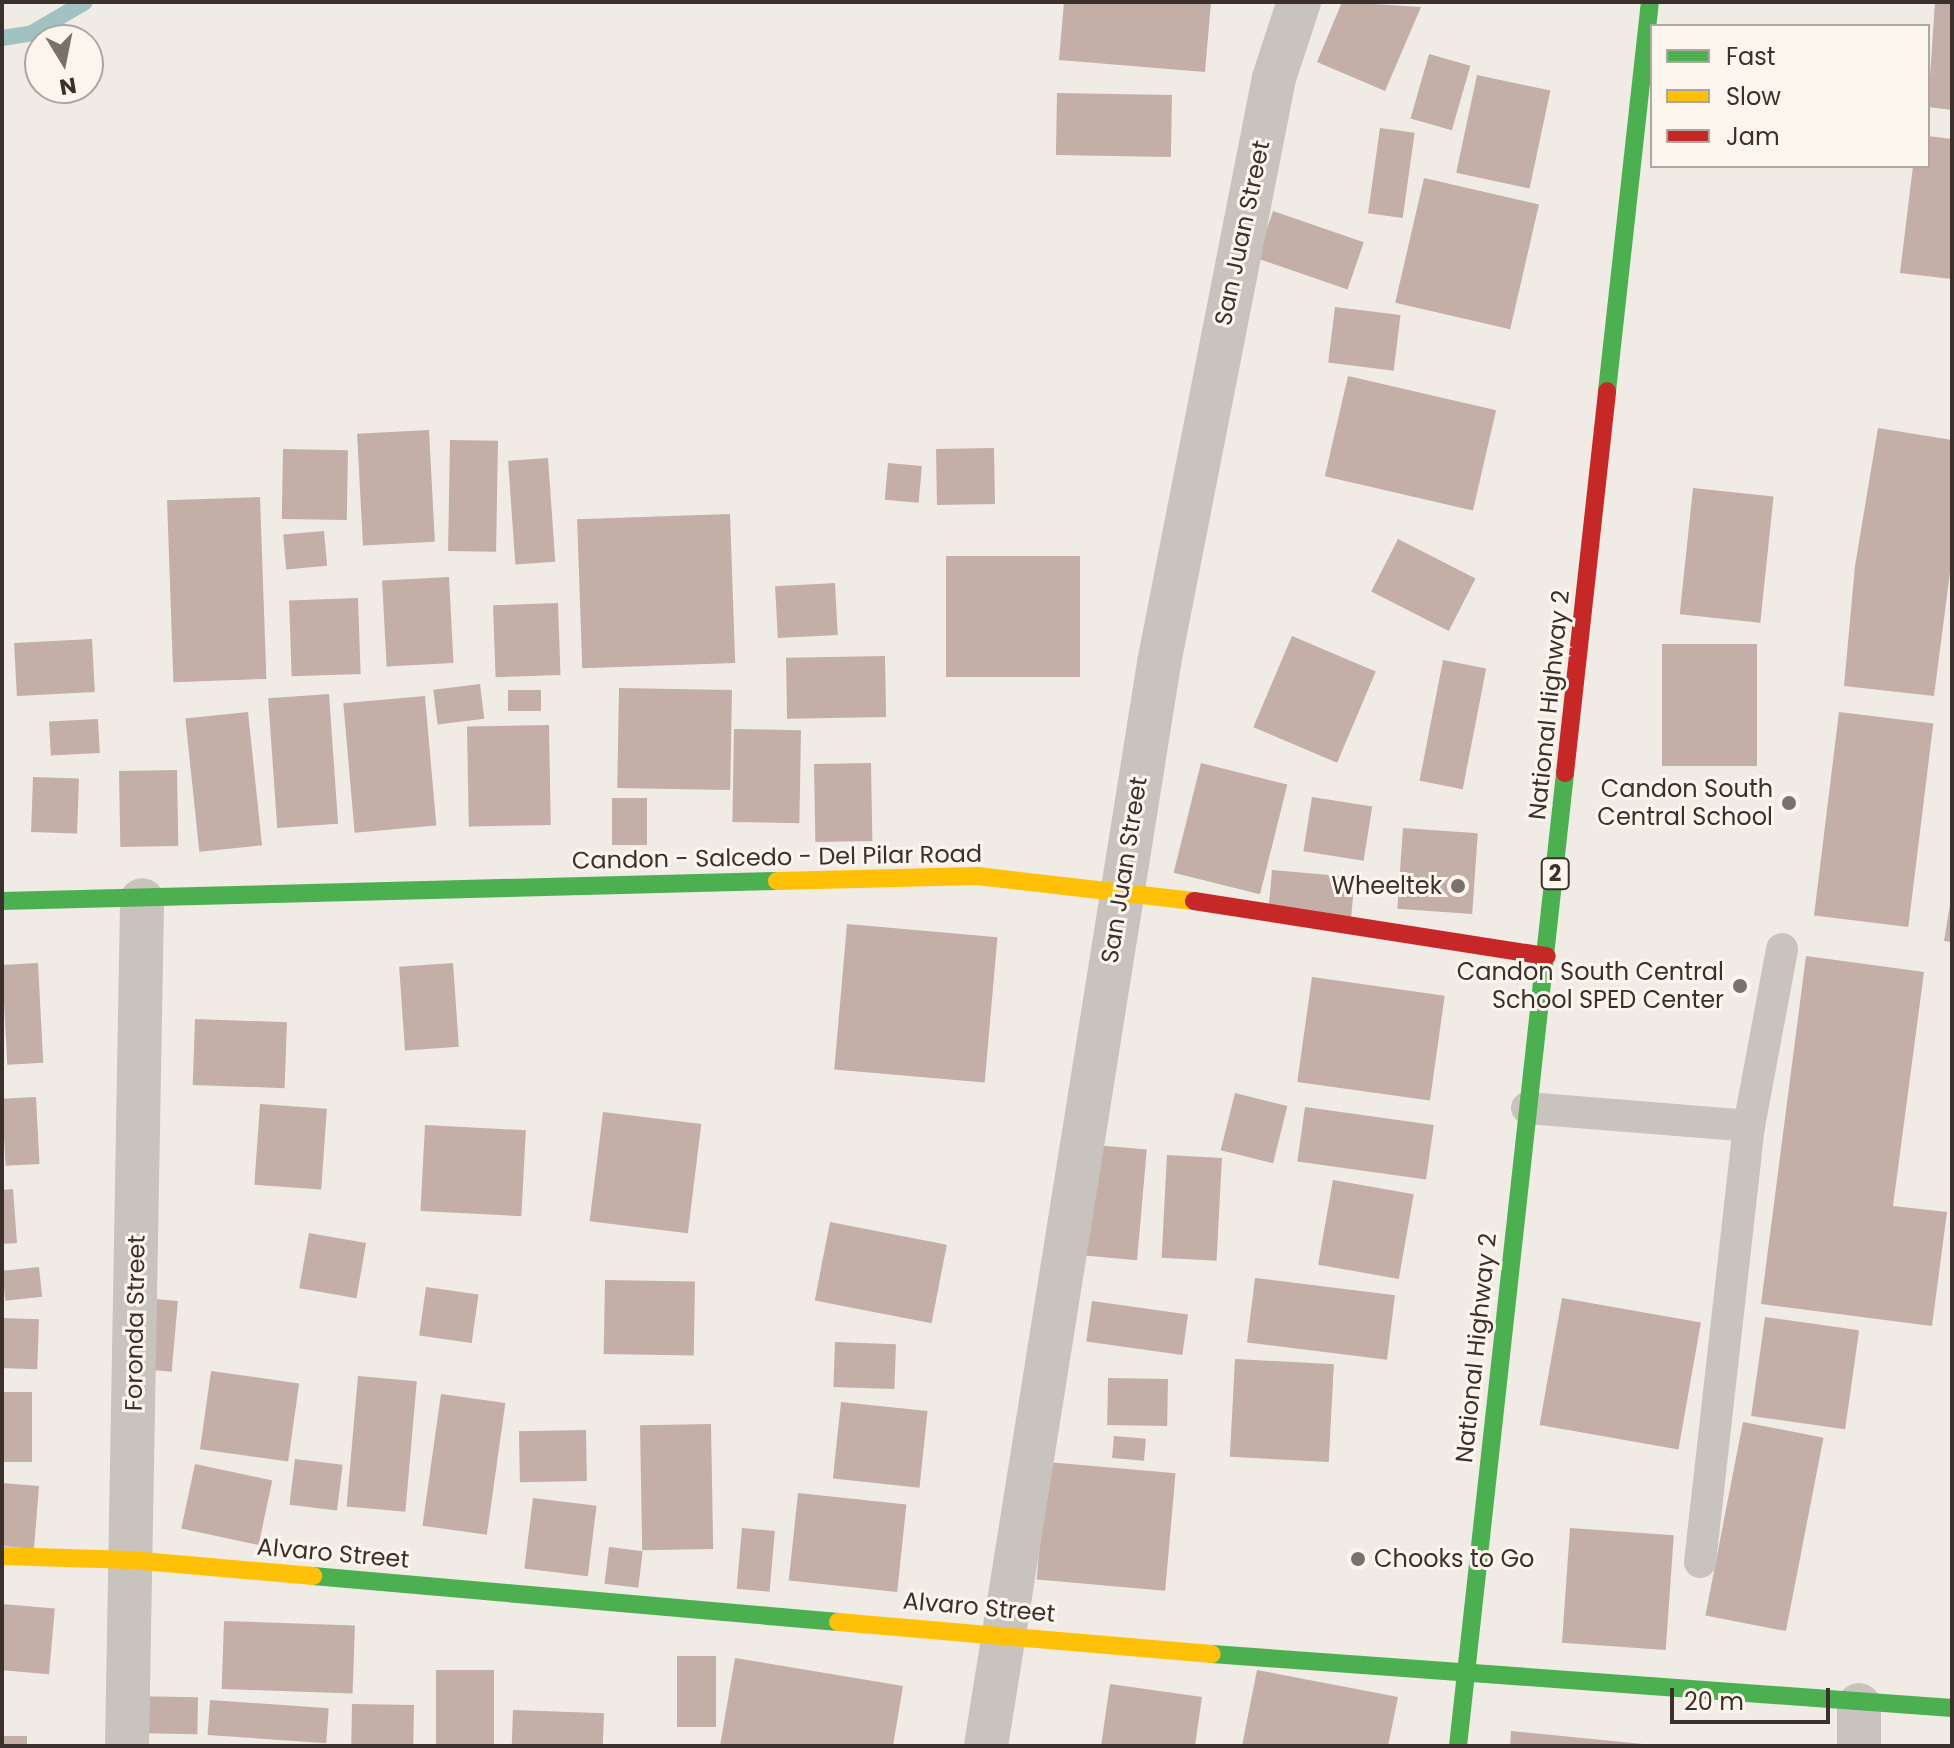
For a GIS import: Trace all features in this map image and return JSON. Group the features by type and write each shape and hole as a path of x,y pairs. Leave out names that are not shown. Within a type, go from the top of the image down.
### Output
{"main road":[{"name":"National Highway 2","path":"1458,1746 1463,1676 1547,956 1650,2"},
{"name":"Candon - Salcedo - Del Pilar Road","path":"2,901 142,900 977,876 1120,889 1547,956"},
{"name":"Alvaro Street","path":"2,1556 131,1560 1003,1633 1463,1676 1859,1726 1952,1708"}],"street":[{"name":"San Juan Street","path":"986,1746 1120,889 1233,275 1274,78 1299,2"},
{"name":"Foronda Street","path":"127,1746 142,900"}],"lane":[{"path":"1700,1562 1749,1126 1782,949"},
{"path":"1527,1108 1749,1126"}],"building":[{"path":"1064,2 1211,2 1205,72 1059,60"},
{"path":"1342,2 1421,7 1385,91 1317,62"},
{"path":"1935,2 1952,2 1952,110 1930,107"},
{"path":"1429,54 1470,66 1452,130 1411,118"},
{"path":"1477,75 1550,91 1530,188 1456,173"},
{"path":"1057,93 1172,95 1171,157 1056,155"},
{"path":"1380,128 1415,133 1403,218 1368,213"},
{"path":"1930,136 1952,139 1952,279 1900,273 1913,168 1930,168"},
{"path":"1424,178 1539,205 1510,329 1395,303"},
{"path":"1273,211 1364,242 1347,290 1257,258"},
{"path":"1335,307 1401,315 1394,371 1328,363"},
{"path":"1348,376 1496,410 1473,511 1325,476"},
{"path":"1878,428 1952,440 1952,557 1934,696 1844,686 1855,566"},
{"path":"429,430 435,542 363,546 357,434"},
{"path":"450,440 498,441 496,552 448,551"},
{"path":"994,448 995,504 937,505 936,449"},
{"path":"283,449 348,450 347,520 282,519"},
{"path":"548,458 555,562 515,565 508,461"},
{"path":"888,463 922,466 919,503 885,500"},
{"path":"1693,488 1774,496 1760,623 1680,614"},
{"path":"260,497 266,679 173,682 167,500"},
{"path":"730,514 735,663 582,668 577,519"},
{"path":"324,531 327,566 286,569 283,535"},
{"path":"1398,539 1476,578 1449,631 1371,592"},
{"path":"946,556 1080,556 1080,677 946,677"},
{"path":"449,577 454,663 387,666 382,581"},
{"path":"835,583 838,635 778,638 775,586"},
{"path":"358,598 361,674 292,676 289,600"},
{"path":"558,603 561,675 496,677 493,605"},
{"path":"1292,636 1376,672 1337,763 1253,727"},
{"path":"92,639 95,692 17,696 14,643"},
{"path":"1662,644 1757,644 1757,766 1662,766"},
{"path":"885,656 886,717 787,719 786,658"},
{"path":"1443,660 1486,668 1463,789 1420,781"},
{"path":"480,684 484,719 438,724 433,690"},
{"path":"619,688 732,690 730,790 617,788"},
{"path":"508,690 541,690 541,711 508,711"},
{"path":"329,694 338,824 277,828 268,698"},
{"path":"425,696 436,826 355,833 343,703"},
{"path":"248,712 262,845 199,852 185,719"},
{"path":"1839,712 1933,724 1908,927 1814,915"},
{"path":"98,719 100,753 51,756 49,722"},
{"path":"549,725 551,825 469,826 467,726"},
{"path":"734,729 801,730 799,823 732,822"},
{"path":"871,763 872,841 815,842 814,764"},
{"path":"1201,763 1287,785 1260,894 1174,873"},
{"path":"177,770 178,846 120,847 119,771"},
{"path":"33,777 79,779 77,834 31,832"},
{"path":"1312,797 1372,807 1364,861 1303,851"},
{"path":"612,798 647,798 647,845 612,845"},
{"path":"1403,828 1478,833 1472,914 1397,909"},
{"path":"1272,870 1355,877 1351,919 1268,912"},
{"path":"1952,893 1952,942 1944,941"},
{"path":"847,924 997,937 985,1083 834,1069"},
{"path":"1806,956 1924,972 1893,1206 1947,1212 1932,1326 1761,1304"},
{"path":"38,963 43,1063 7,1065 2,965"},
{"path":"453,963 459,1047 405,1051 399,967"},
{"path":"1312,977 1445,996 1430,1101 1297,1082"},
{"path":"195,1019 287,1022 285,1088 193,1085"},
{"path":"1235,1093 1287,1106 1273,1163 1221,1150"},
{"path":"36,1097 40,1164 6,1166 2,1099"},
{"path":"260,1104 327,1109 321,1189 254,1185"},
{"path":"1305,1107 1434,1125 1426,1180 1297,1161"},
{"path":"603,1112 701,1124 688,1233 590,1221"},
{"path":"425,1125 526,1130 521,1216 420,1211"},
{"path":"1083,1144 1147,1150 1137,1260 1073,1255"},
{"path":"1167,1155 1222,1158 1217,1261 1162,1258"},
{"path":"1333,1180 1414,1194 1399,1279 1318,1265"},
{"path":"13,1189 17,1243 2,1244 2,1190"},
{"path":"830,1222 947,1245 932,1323 815,1301"},
{"path":"309,1233 366,1243 356,1298 299,1288"},
{"path":"39,1267 42,1297 5,1301 2,1271"},
{"path":"1255,1278 1395,1295 1387,1360 1247,1343"},
{"path":"605,1280 695,1282 694,1356 604,1354"},
{"path":"426,1287 478,1294 472,1343 419,1336"},
{"path":"144,1298 178,1301 172,1372 138,1369"},
{"path":"1562,1298 1701,1322 1678,1450 1540,1425"},
{"path":"1092,1301 1188,1314 1182,1355 1086,1342"},
{"path":"1765,1317 1859,1330 1845,1429 1751,1416"},
{"path":"2,1318 39,1319 37,1369 2,1368"},
{"path":"835,1342 896,1344 894,1389 833,1387"},
{"path":"1235,1359 1334,1364 1329,1462 1230,1457"},
{"path":"211,1371 299,1383 288,1462 200,1449"},
{"path":"358,1376 417,1381 405,1512 347,1507"},
{"path":"1108,1378 1168,1379 1167,1426 1107,1425"},
{"path":"2,1392 32,1392 32,1462 2,1462"},
{"path":"441,1394 505,1403 487,1535 422,1526"},
{"path":"841,1402 928,1411 919,1488 833,1479"},
{"path":"1743,1422 1823,1438 1786,1631 1705,1615"},
{"path":"711,1424 713,1549 642,1550 640,1425"},
{"path":"586,1430 587,1481 520,1482 519,1431"},
{"path":"1114,1436 1146,1439 1144,1461 1112,1458"},
{"path":"295,1459 343,1465 337,1511 289,1505"},
{"path":"1047,1462 1176,1473 1165,1591 1037,1580"},
{"path":"195,1464 272,1480 259,1545 181,1529"},
{"path":"2,1483 39,1486 34,1549 2,1546"},
{"path":"798,1493 906,1504 897,1592 789,1581"},
{"path":"533,1498 597,1506 588,1576 524,1568"},
{"path":"742,1528 775,1531 770,1592 737,1589"},
{"path":"1570,1528 1674,1535 1666,1650 1562,1643"},
{"path":"609,1547 643,1551 638,1588 604,1584"},
{"path":"2,1604 55,1609 49,1674 2,1670"},
{"path":"224,1621 355,1626 353,1694 222,1689"},
{"path":"677,1656 716,1656 716,1727 677,1727"},
{"path":"735,1658 903,1686 893,1746 720,1746"},
{"path":"436,1670 494,1670 494,1746 436,1746"},
{"path":"1257,1670 1398,1697 1388,1746 1242,1746"},
{"path":"1110,1684 1202,1697 1195,1746 1101,1746"},
{"path":"130,1696 198,1697 197,1734 129,1733"},
{"path":"210,1700 329,1708 326,1743 208,1735"},
{"path":"352,1704 414,1705 413,1746 351,1746"},
{"path":"513,1710 604,1713 603,1746 512,1746"},
{"path":"1511,1731 1643,1744 1510,1746"},
{"path":"2,1736 27,1736 27,1746 2,1746"}],"waterway":[{"path":"2,38 32,33 85,2"}],"traffic: fast":[{"path":"1607,391 1650,2"},
{"path":"1458,1746 1565,773"},
{"path":"2,901 777,881"},
{"path":"313,1576 838,1622"},
{"path":"1212,1654 1952,1708"}],"traffic: slow":[{"path":"777,881 977,876 1194,901"},
{"path":"2,1556 131,1560 313,1576"},
{"path":"838,1622 1212,1654"}],"traffic: jam":[{"path":"1565,773 1607,391"},
{"path":"1194,901 1547,956"}],"place":[{"name":"Candon South Central School","path":"1789,803"},
{"name":"Wheeltek","path":"1458,886"},
{"name":"Candon South Central School SPED Center","path":"1740,986"},
{"name":"Chooks to Go","path":"1358,1559"}]}
